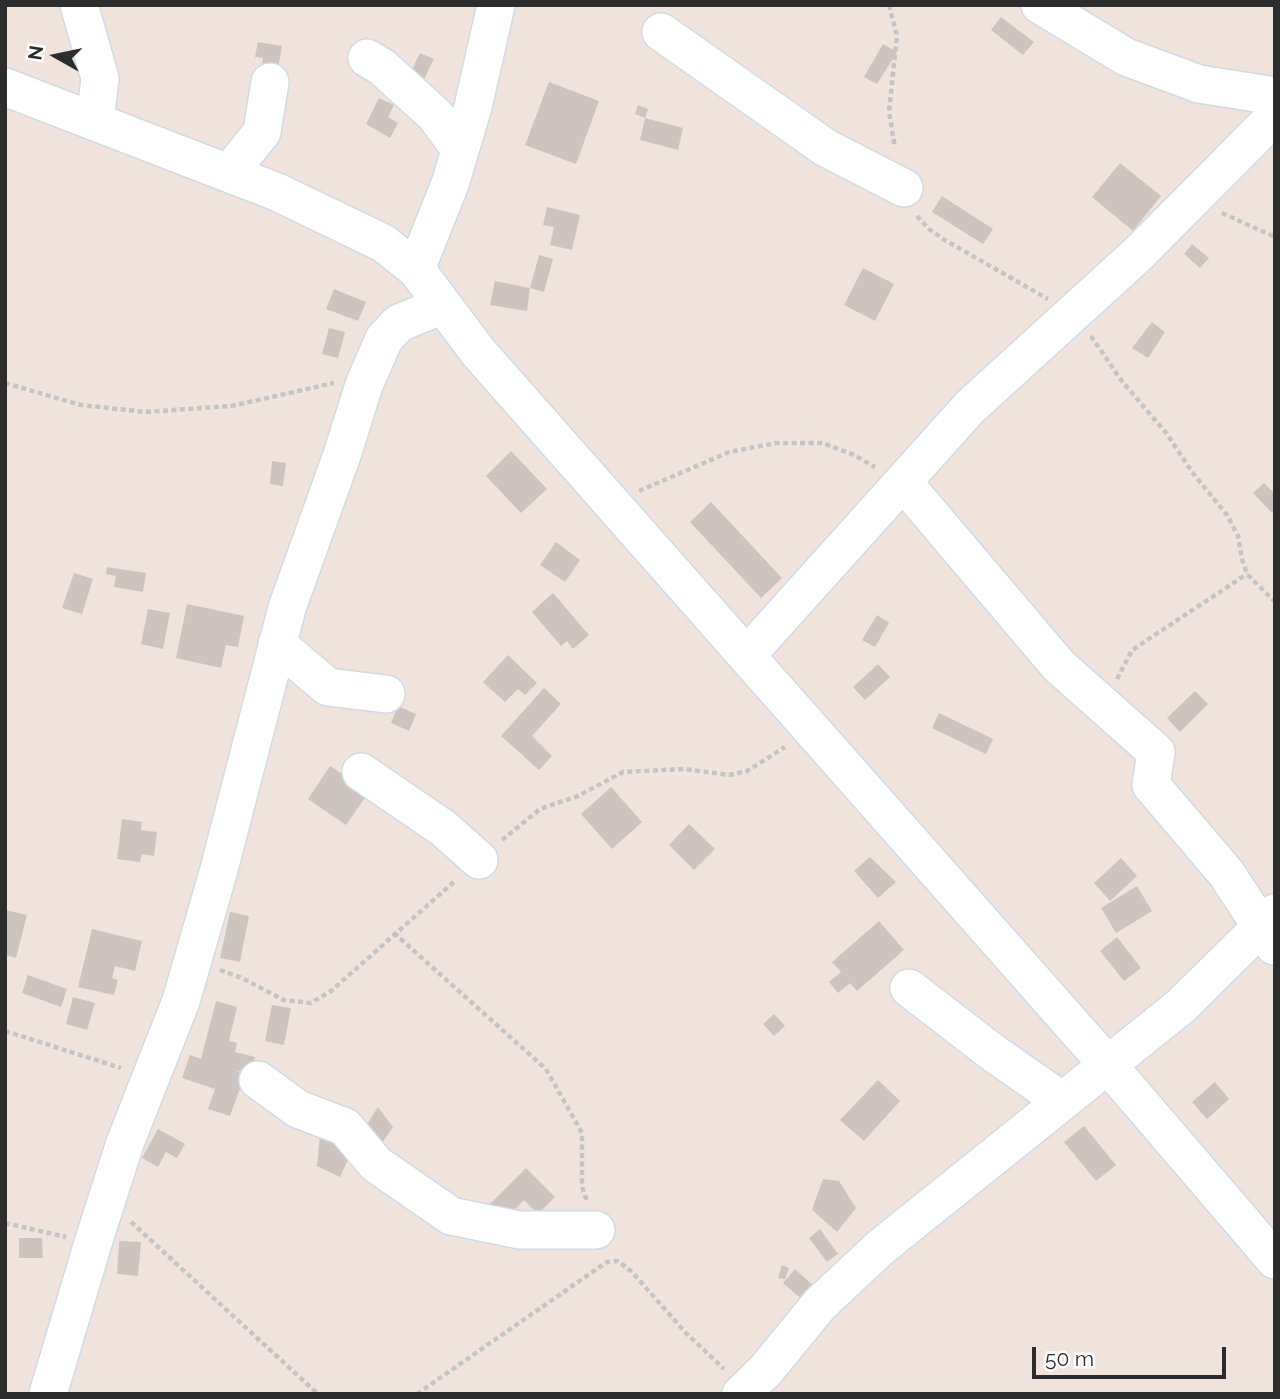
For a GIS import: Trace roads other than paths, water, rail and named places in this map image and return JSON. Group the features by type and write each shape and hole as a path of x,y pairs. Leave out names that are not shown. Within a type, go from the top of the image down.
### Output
{"street":[{"path":"79,5 100,78 95,122"},
{"path":"416,269 450,184 473,107 496,5"},
{"path":"1063,11 1126,57 1199,84 1275,96"},
{"path":"661,32 826,148 904,188"},
{"path":"367,58 382,66 435,115 460,149"},
{"path":"229,173 262,132 270,82"},
{"path":"5,87 277,192 383,243 416,269 479,353 1107,1064 1275,1260"},
{"path":"747,655 970,407 1138,254 1275,116"},
{"path":"48,1394 125,1143 181,1001 218,873 277,644 295,584 366,381 384,338 399,323 443,305"},
{"path":"743,1391 765,1371 820,1304 881,1247 1181,1006 1270,929 1151,785 1157,752 1059,666 903,482"},
{"path":"277,644 328,687 386,694"},
{"path":"361,772 443,828 479,860"},
{"path":"909,988 992,1052 1062,1101"},
{"path":"258,1080 298,1109 345,1127 376,1164 451,1216 519,1230 596,1230"}]}
